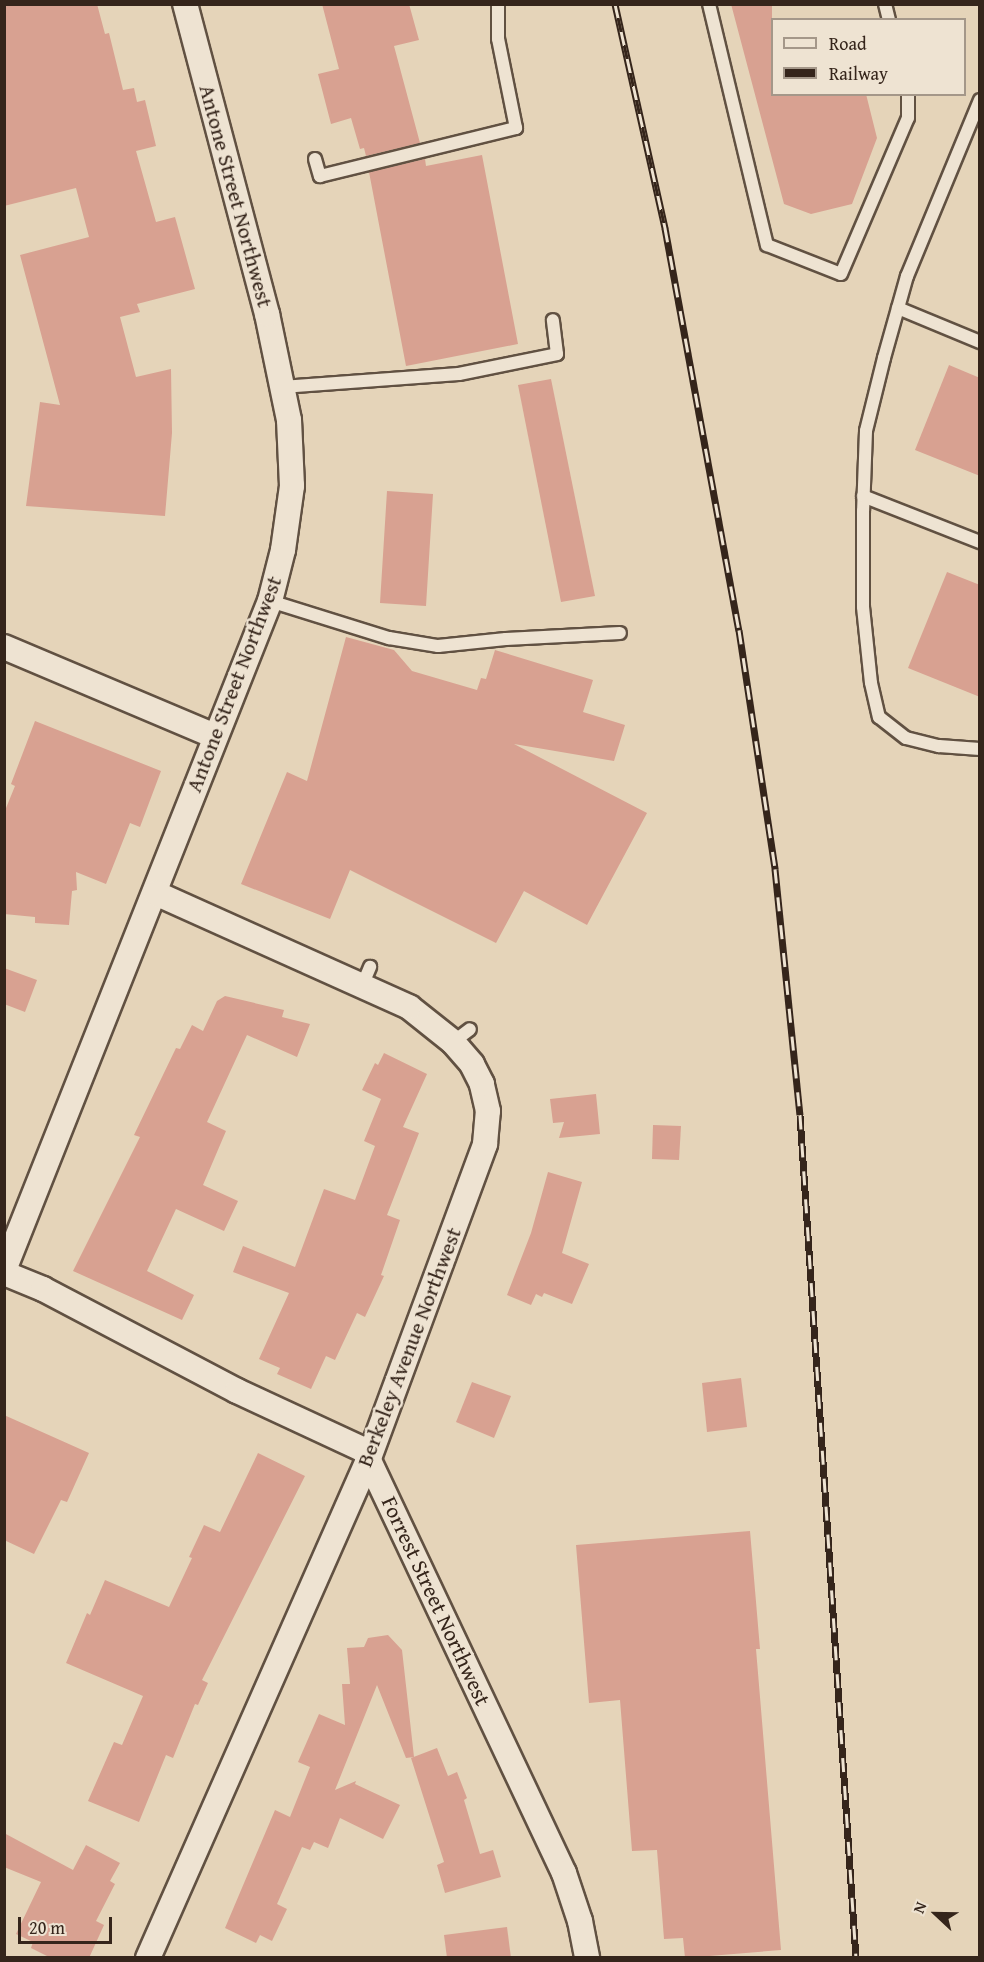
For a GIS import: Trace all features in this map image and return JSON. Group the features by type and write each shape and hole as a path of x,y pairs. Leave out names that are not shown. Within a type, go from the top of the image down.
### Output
{"street":[{"name":"Antone Street Northwest","path":"4,1271 270,601 283,550 292,486 289,420 267,314 185,4"},
{"path":"4,647 215,736"},
{"name":"Berkeley Avenue Northwest","path":"148,1958 369,1458 485,1144 488,1112 482,1084 461,1035 410,1007 366,977 154,893"},
{"name":"Forrest Street Northwest","path":"4,1271 43,1289 237,1391 356,1444 364,1450 564,1873 580,1921 587,1958"}],"lane":[{"path":"315,159 320,176 516,128 498,39 498,4"},
{"path":"709,4 767,245 841,274 908,118 908,96"},
{"path":"980,100 908,276 898,308 866,431 863,496 863,607 871,683 879,717 906,738 939,746 980,749"},
{"path":"898,308 980,342"},
{"path":"282,387 459,374 557,354 553,320"},
{"path":"863,496 980,543"},
{"path":"270,601 388,638 438,646 506,639 620,633"}],"building":[{"path":"4,4 97,4 105,34 109,33 123,90 134,88 137,102 145,100 156,146 136,151 156,222 175,217 195,289 137,304 140,312 120,317 136,377 171,369 172,433 165,516 26,506 40,402 60,405 20,255 89,237 76,188 4,206"},
{"path":"322,4 409,4 419,40 394,46 420,143 366,156 364,148 360,149 351,118 331,124 318,74 339,69"},
{"path":"731,4 772,4 771,96 866,96 877,138 852,204 811,214 784,204"},
{"path":"482,155 518,344 406,366 369,172 425,159 426,166"},
{"path":"949,365 980,378 980,476 915,450"},
{"path":"551,379 595,596 561,602 518,385"},
{"path":"387,491 433,494 426,606 380,603"},
{"path":"947,572 980,585 980,697 908,668"},
{"path":"346,637 394,650 412,671 477,690 481,678 486,679 495,650 593,680 583,712 625,725 614,761 514,744 647,813 587,925 524,891 496,943 350,870 330,919 241,884 287,772 307,781"},
{"path":"35,721 161,771 140,827 130,823 106,884 76,872 77,890 72,891 69,925 35,923 35,917 4,914 4,813 15,786 11,784"},
{"path":"4,968 37,980 25,1012 4,1004"},
{"path":"225,996 284,1010 282,1017 310,1024 297,1057 247,1035 207,1122 226,1131 203,1185 238,1201 224,1231 176,1209 147,1271 194,1295 182,1320 73,1271 140,1137 134,1135 176,1048 180,1049 192,1025 203,1031 217,1001"},
{"path":"384,1053 427,1074 403,1127 419,1133 387,1215 400,1220 381,1275 384,1276 365,1317 357,1313 335,1360 326,1356 311,1389 277,1374 280,1368 259,1359 289,1293 233,1272 243,1246 295,1267 324,1189 355,1200 375,1146 364,1141 381,1099 362,1090 375,1063 378,1065"},
{"path":"596,1094 600,1134 559,1138 564,1122 553,1123 550,1099"},
{"path":"653,1125 681,1126 679,1160 652,1159"},
{"path":"548,1172 582,1182 562,1253 589,1264 572,1304 544,1293 542,1297 536,1294 531,1305 507,1295 531,1233"},
{"path":"741,1378 747,1427 707,1432 702,1383"},
{"path":"472,1382 511,1396 494,1438 456,1422"},
{"path":"4,1415 89,1453 67,1502 61,1500 34,1554 4,1540"},
{"path":"258,1453 305,1476 202,1680 208,1683 198,1705 195,1704 173,1758 166,1755 139,1822 88,1801 114,1742 122,1745 143,1696 66,1663 87,1613 90,1615 105,1580 169,1607 192,1558 189,1557 204,1525 220,1532"},
{"path":"750,1531 760,1649 756,1649 781,1950 685,1958 683,1938 664,1939 657,1850 632,1851 620,1700 589,1703 576,1545"},
{"path":"388,1635 402,1650 414,1757 406,1758 377,1685 335,1790 356,1781 355,1784 400,1805 383,1839 340,1818 328,1848 314,1842 310,1850 302,1847 277,1904 287,1909 272,1941 260,1935 256,1943 225,1928 275,1810 290,1817 310,1767 298,1762 319,1714 345,1725 342,1684 350,1684 347,1648 364,1647 368,1638"},
{"path":"437,1748 448,1776 457,1772 467,1798 464,1800 480,1854 493,1850 501,1877 445,1893 437,1865 444,1862 411,1758"},
{"path":"4,1833 73,1870 86,1845 120,1863 110,1881 115,1884 96,1921 104,1925 89,1958 51,1958 31,1948 33,1942 16,1934 41,1882 4,1867"},
{"path":"507,1927 511,1958 447,1958 444,1935"}],"railway":[{"path":"615,4 665,228 739,630 775,869 800,1115 856,1958"}]}
